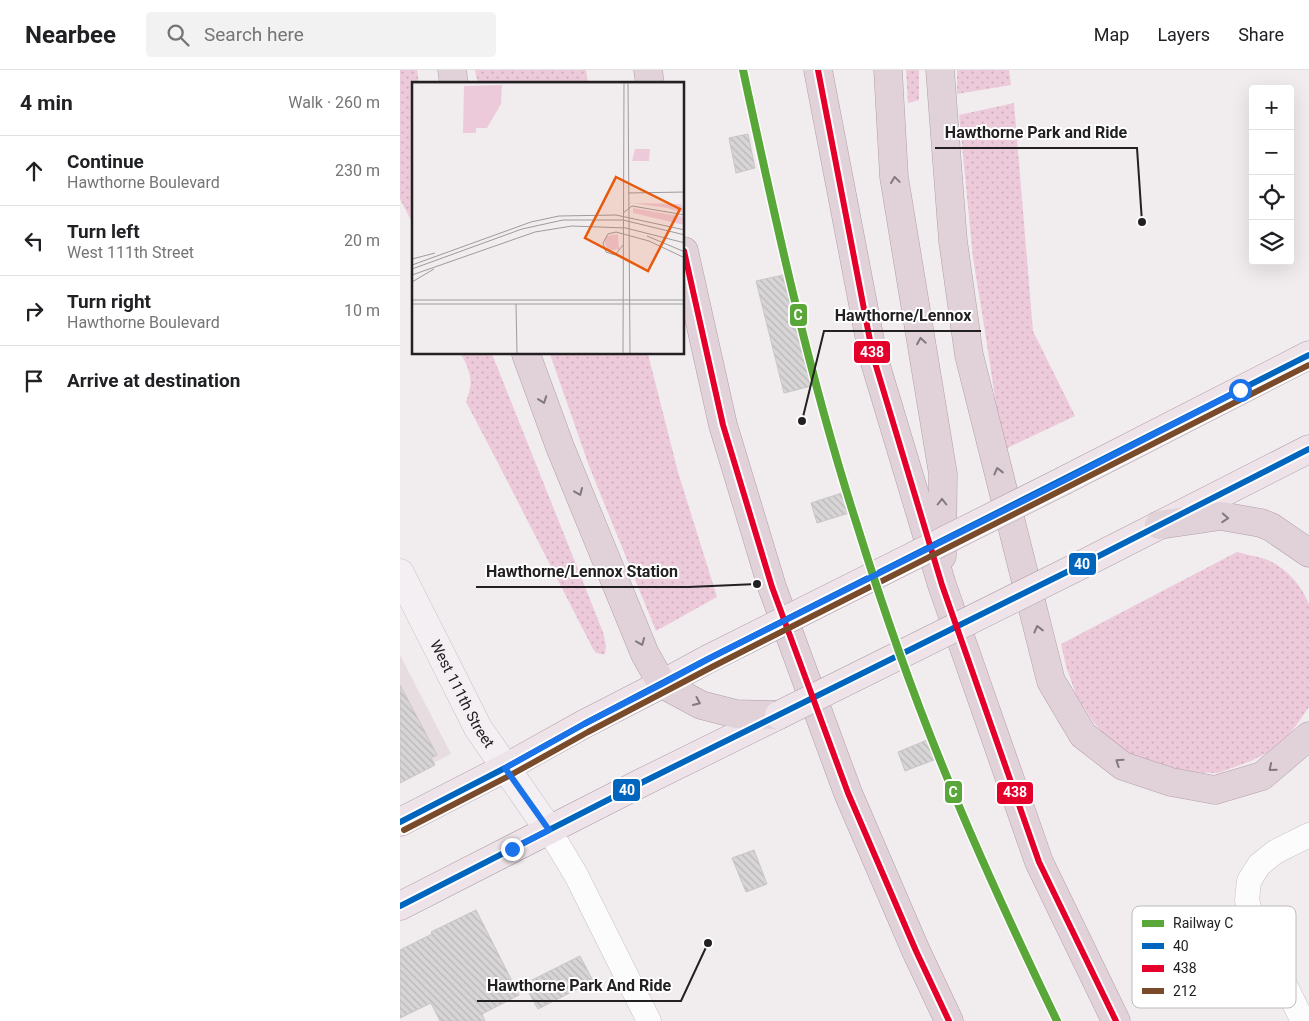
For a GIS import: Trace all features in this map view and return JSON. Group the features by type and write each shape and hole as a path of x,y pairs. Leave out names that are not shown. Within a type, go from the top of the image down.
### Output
{"highway":[{"path":"818,70 873,356 942,585 1039,862 1116,1021"},
{"path":"888,70 894,176 943,474 942,585"},
{"path":"940,70 953,241 968,355 1051,682 1083,735 1123,766 1171,782 1215,790 1262,776 1309,736"},
{"path":"685,255 723,425 772,587 848,793 916,952 949,1021"},
{"path":"526,355 560,447 645,654 662,684 739,724 779,715"},
{"path":"1159,525 1221,516 1261,523 1271,527 1309,553"}],"main road":[{"path":"400,822 708,659 1309,355"},
{"path":"779,715 1085,564 1309,449"},
{"path":"400,906 643,782 739,724"}],"street":[{"name":"West 111th Street","path":"400,573 478,728 549,830 576,876 649,1021"},
{"path":"1248,906 1246,900 1249,881 1259,865 1275,852 1309,835"},
{"path":"1296,1007 1303,1021"}],"shaded area":[{"path":"400,70 417,70 419,82 412,82 412,222 400,199"},
{"path":"475,70 586,70 588,82 478,82"},
{"path":"906,70 919,70 919,100 908,103"},
{"path":"957,70 1009,70 1011,85 957,94"},
{"path":"1014,103 1033,331 1075,416 1003,450 973,258 959,115"},
{"path":"461,355 492,355 603,632 606,646 605,654 598,653 592,647 466,402 471,383"},
{"path":"550,355 648,355 678,472 717,597 656,631 589,466"},
{"path":"1237,552 1272,562 1284,570 1299,586 1309,604 1309,707 1277,748 1251,761 1218,773 1180,772 1150,764 1117,747 1094,723 1076,695 1061,644"},
{"path":"400,655 451,754 400,780"}],"building":[{"path":"748,134 755,168 736,173 729,138"},
{"path":"783,275 811,386 784,393 756,281"},
{"path":"845,492 852,512 817,523 811,503"},
{"path":"400,685 437,755 431,758 435,765 400,783"},
{"path":"932,738 939,758 905,771 898,752"},
{"path":"754,850 767,884 746,892 732,858"},
{"path":"476,910 519,995 482,1014 485,1021 440,1021 431,1003 400,1018 400,950"},
{"path":"580,956 593,981 538,1009 524,984"}],"rail line":[{"name":"C","path":"743,70 781,242 809,356 840,469 878,590 936,750 1001,902 1057,1021"}],"transit line":[{"name":"438","path":"818,70 873,356 942,585 1039,862 1116,1021"},
{"name":"438","path":"685,255 723,425 772,587 848,793 916,951 949,1021"},
{"name":"40","path":"400,822 708,659 1309,355"},
{"name":"212","path":"404,830 712,667 1309,365"},
{"name":"40","path":"400,906 643,782 1085,563 1309,449"}],"place":[{"name":"Hawthorne Park and Ride","path":"1142,222"},
{"name":"Hawthorne/Lennox","path":"802,421"},
{"name":"Hawthorne/Lennox Station","path":"757,584"},
{"name":"Hawthorne Park And Ride","path":"708,943"}],"route":[{"path":"512,849 549,830 505,768 708,659 1240,390"}]}
